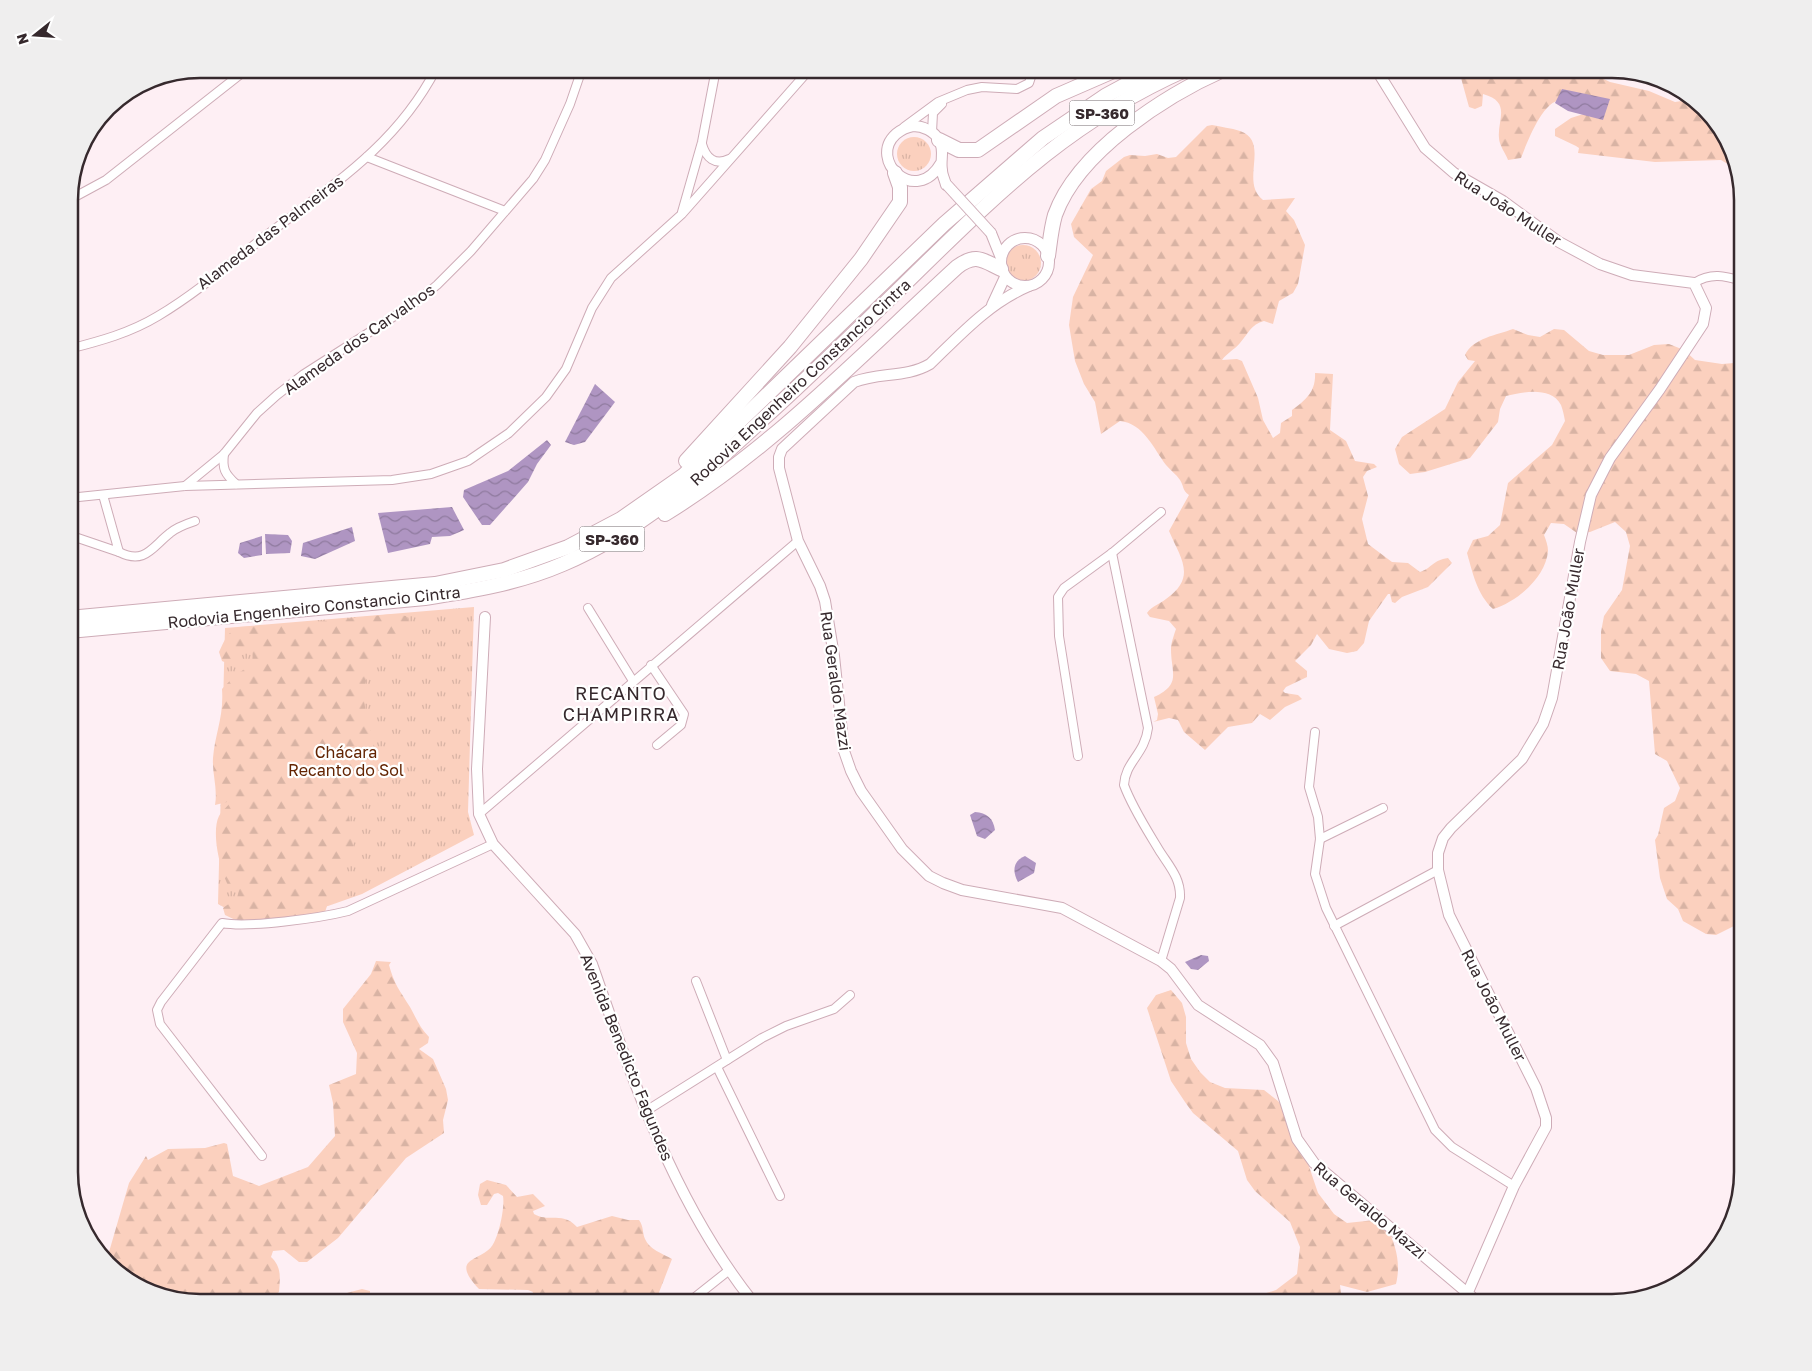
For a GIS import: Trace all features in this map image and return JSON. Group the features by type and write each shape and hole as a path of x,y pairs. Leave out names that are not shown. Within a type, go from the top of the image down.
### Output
{"highway":[{"path":"936,136 958,150 978,150 1056,96 1097,78"},
{"name":"Rodovia Engenheiro Constancio Cintra","path":"78,617 197,604 354,592 476,577 504,570 568,547 626,523 684,475 937,231 1006,168 1074,116 1139,78"},
{"name":"Rodovia Engenheiro Constancio Cintra","path":"78,630 425,598 470,591 534,575 563,564 626,523 690,486 1002,190 1046,153 1100,114 1139,91 1167,78"},
{"path":"1048,256 1051,229 1056,213 1072,184 1088,164 1125,130 1162,102 1208,78"},
{"path":"626,523 723,422 790,347 861,259 900,202 900,187 895,173"},
{"path":"626,523 666,513 760,446 817,398 858,357 967,260 976,258 1002,268"}],"street":[{"path":"78,195 106,180 236,78"},
{"name":"Alameda das Palmeiras","path":"78,347 110,338 159,316 229,265 367,157 409,114 431,78"},
{"name":"Alameda dos Carvalhos","path":"185,486 224,454 257,413 277,395 320,364 383,326 437,285 471,251 533,179 545,160 570,104 579,78"},
{"path":"682,214 702,142 713,78"},
{"path":"78,497 185,486 392,480 431,474 468,461 509,433 546,397 566,369 592,308 611,278 682,214 802,78"},
{"path":"947,100 938,102 893,136 887,155 895,173 904,180 915,182 926,179 936,173 941,163 943,152 936,136 933,113 947,100 966,90 982,87 1008,90 1023,87 1030,78"},
{"name":"Rua João Muller","path":"1382,78 1425,148 1454,173 1503,201 1559,242 1600,264 1632,275 1694,283 1706,308 1703,324 1660,389 1610,458 1591,495 1580,542 1552,698 1543,724 1522,759 1451,828 1443,838 1438,853 1438,870 1449,915 1536,1088 1546,1118 1546,1127 1540,1142 1514,1186 1468,1292"},
{"path":"901,130 911,126 922,127 936,136"},
{"path":"702,142 706,155 713,161 723,162 734,157"},
{"path":"367,157 505,211"},
{"path":"941,163 947,185 993,235 1002,268 1012,283 1029,286"},
{"path":"926,179 947,185"},
{"path":"991,306 1007,296 1038,282 1045,275 1049,266 1048,256 1044,247 1037,241 1028,237 1018,238 993,235"},
{"path":"991,306 1010,242 1018,238"},
{"path":"1694,283 1705,276 1712,275 1734,280"},
{"name":"Rua Geraldo Mazzi","path":"991,306 930,364 918,371 865,378 854,382 782,449 779,457 779,468 798,540 825,601 834,656 840,731 849,765 861,790 902,850 930,876 962,890 1047,903 1062,908 1161,961 1170,969 1198,1005 1248,1036 1267,1053 1273,1063 1297,1139 1321,1171 1468,1292"},
{"path":"224,454 223,467 227,476 236,484"},
{"path":"103,495 119,552"},
{"path":"1078,756 1059,636 1057,604 1064,588 1112,553 1161,512"},
{"path":"78,538 129,557 145,554 170,532 195,521"},
{"path":"479,814 798,540"},
{"path":"1112,553 1148,728 1145,746 1127,770 1124,785 1154,841 1176,874 1180,891 1180,898 1161,961"},
{"path":"588,608 633,680"},
{"name":"Avenida Benedicto Fagundes","path":"485,617 477,769 479,814 493,844 563,920 585,950 592,964 646,1111 663,1150 694,1213 728,1271 747,1294"},
{"path":"651,665 684,714 681,725 657,745"},
{"path":"1315,732 1310,787 1318,817 1320,839 1315,874 1318,887 1334,926 1435,1130 1452,1147 1514,1186"},
{"path":"1320,839 1383,808"},
{"path":"262,1156 160,1024 157,1010 161,1002 222,923 240,924 329,915 348,911 493,844"},
{"path":"1334,926 1438,870"},
{"path":"696,981 727,1060"},
{"path":"646,1111 775,1031 834,1009 850,994"},
{"path":"717,1067 780,1196"},
{"path":"700,1294 728,1271"}],"green space":[{"path":"1461,78 1602,78 1610,82 1649,91 1675,102 1684,101 1704,119 1714,132 1722,145 1729,165 1721,160 1655,162 1578,153 1579,148 1555,136 1555,129 1571,118 1596,110 1562,100 1555,102 1542,114 1521,158 1508,160 1499,141 1501,112 1497,102 1492,97 1483,94 1482,106 1475,109 1469,107"},
{"path":"1207,126 1230,128 1249,136 1255,153 1253,173 1256,192 1263,200 1295,198 1286,211 1294,220 1305,245 1298,284 1293,293 1279,301 1273,324 1264,321 1256,324 1222,360 1237,359 1242,361 1258,398 1263,420 1273,438 1280,433 1281,423 1292,416 1292,410 1302,403 1312,390 1315,373 1333,374 1330,430 1346,441 1355,461 1374,464 1377,467 1367,471 1363,477 1368,496 1362,519 1368,544 1392,562 1408,563 1420,572 1443,559 1448,558 1452,563 1428,587 1402,597 1395,603 1392,602 1390,594 1388,594 1369,621 1364,643 1357,651 1347,653 1329,649 1317,634 1311,645 1295,661 1307,671 1307,677 1286,687 1283,691 1298,695 1302,699 1285,707 1270,720 1260,714 1252,723 1228,727 1205,750 1184,732 1178,720 1169,718 1153,722 1157,720 1158,714 1154,697 1163,692 1172,682 1171,647 1176,629 1169,621 1150,617 1147,613 1176,591 1184,575 1184,567 1169,531 1189,495 1184,490 1177,476 1135,426 1120,421 1101,434 1095,402 1084,384 1075,361 1069,325 1073,297 1093,255 1074,237 1071,224 1091,189 1102,181 1106,171 1124,157 1157,154 1168,158 1176,157"},
{"path":"914,137 926,142 931,154 926,166 914,171 902,166 897,154 902,142"},
{"path":"1023,245 1030,246 1036,250 1040,256 1040,270 1036,276 1030,280 1023,281 1016,280 1010,276 1006,270 1005,263 1006,256 1010,250 1016,246"},
{"path":"1513,329 1540,337 1554,329 1564,330 1589,351 1603,355 1629,355 1654,345 1669,344 1684,350 1695,360 1722,364 1734,363 1734,926 1716,935 1706,934 1683,921 1678,909 1667,899 1660,878 1655,840 1658,835 1664,808 1675,801 1680,788 1667,761 1655,754 1649,681 1636,674 1610,671 1601,658 1601,632 1604,616 1622,590 1630,546 1626,532 1615,522 1590,532 1577,533 1564,524 1551,523 1544,535 1548,549 1546,561 1536,579 1511,601 1493,609 1479,590 1467,553 1473,540 1488,536 1500,525 1508,483 1552,445 1565,421 1561,405 1550,395 1543,393 1528,392 1506,396 1500,409 1498,422 1470,458 1425,472 1410,474 1399,464 1395,449 1402,437 1445,409 1458,382 1475,361 1468,360 1465,355 1469,349 1486,338"},
{"name":"Chácara Recanto do Sol","path":"474,607 468,812 474,835 362,894 328,906 275,914 236,914 218,904 225,628"},
{"path":"393,614 406,616 413,626 391,645 378,660 372,668 365,685 364,702 374,745 375,763 368,794 345,808 349,816 354,853 345,870 345,894 333,897 328,903 324,915 300,923 261,926 248,924 225,915 223,908 237,898 241,882 228,885 222,870 216,841 217,823 220,814 231,801 215,805 216,793 213,758 221,717 222,689 238,673 249,667 253,656 252,649 250,648 234,661 222,661 219,652 225,640 232,631 239,627 295,624"},
{"path":"376,961 391,962 389,965 391,972 400,992 429,1037 428,1043 419,1049 433,1059 446,1089 448,1100 443,1120 444,1133 406,1158 338,1238 307,1262 299,1262 284,1250 273,1251 271,1257 275,1261 280,1273 279,1292 277,1294 199,1294 168,1289 145,1281 113,1258 109,1253 129,1183 146,1156 148,1160 168,1149 205,1148 224,1143 227,1144 233,1176 259,1186 308,1167 335,1136 333,1103 329,1085 356,1074 357,1053 343,1022 343,1009 371,974"},
{"path":"1171,990 1182,1003 1186,1017 1186,1043 1191,1059 1210,1082 1225,1088 1264,1090 1278,1101 1294,1122 1318,1193 1334,1214 1347,1223 1375,1220 1387,1227 1397,1255 1396,1284 1367,1292 1340,1285 1341,1294 1263,1294 1276,1290 1297,1274 1300,1247 1290,1222 1255,1191 1247,1180 1238,1151 1193,1113 1171,1081 1147,1008 1156,995"},
{"path":"487,1180 506,1185 517,1197 533,1194 545,1206 533,1211 534,1214 545,1218 566,1219 577,1227 612,1216 628,1220 639,1220 647,1243 672,1259 658,1294 532,1294 533,1292 528,1290 479,1289 470,1279 467,1266 492,1246 499,1229 503,1207 503,1196 498,1193 494,1194 487,1205 481,1205 478,1195 480,1184"},
{"path":"362,1289 370,1291 370,1294 343,1294"}],"water":[{"path":"1562,89 1610,99 1603,120 1568,111 1555,103"},
{"path":"595,384 615,402 585,442 574,445 565,442"},
{"path":"547,440 551,445 537,464 528,482 490,525 482,525 463,497 464,490 508,471"},
{"path":"452,507 464,530 450,536 432,537 430,544 388,553 378,513"},
{"path":"352,527 355,541 315,559 301,556 303,543"},
{"path":"265,534 288,535 292,541 290,553 266,554"},
{"path":"262,536 262,555 244,558 238,553 240,543"},
{"path":"975,812 989,817 994,826 995,830 985,839 977,836 970,815"},
{"path":"1025,856 1036,863 1034,873 1018,882 1014,870 1018,861"},
{"path":"1201,955 1208,956 1209,961 1198,970 1191,969 1185,962"}],"district":[{"name":"RECANTO CHAMPIRRA","path":"621,703"}]}
